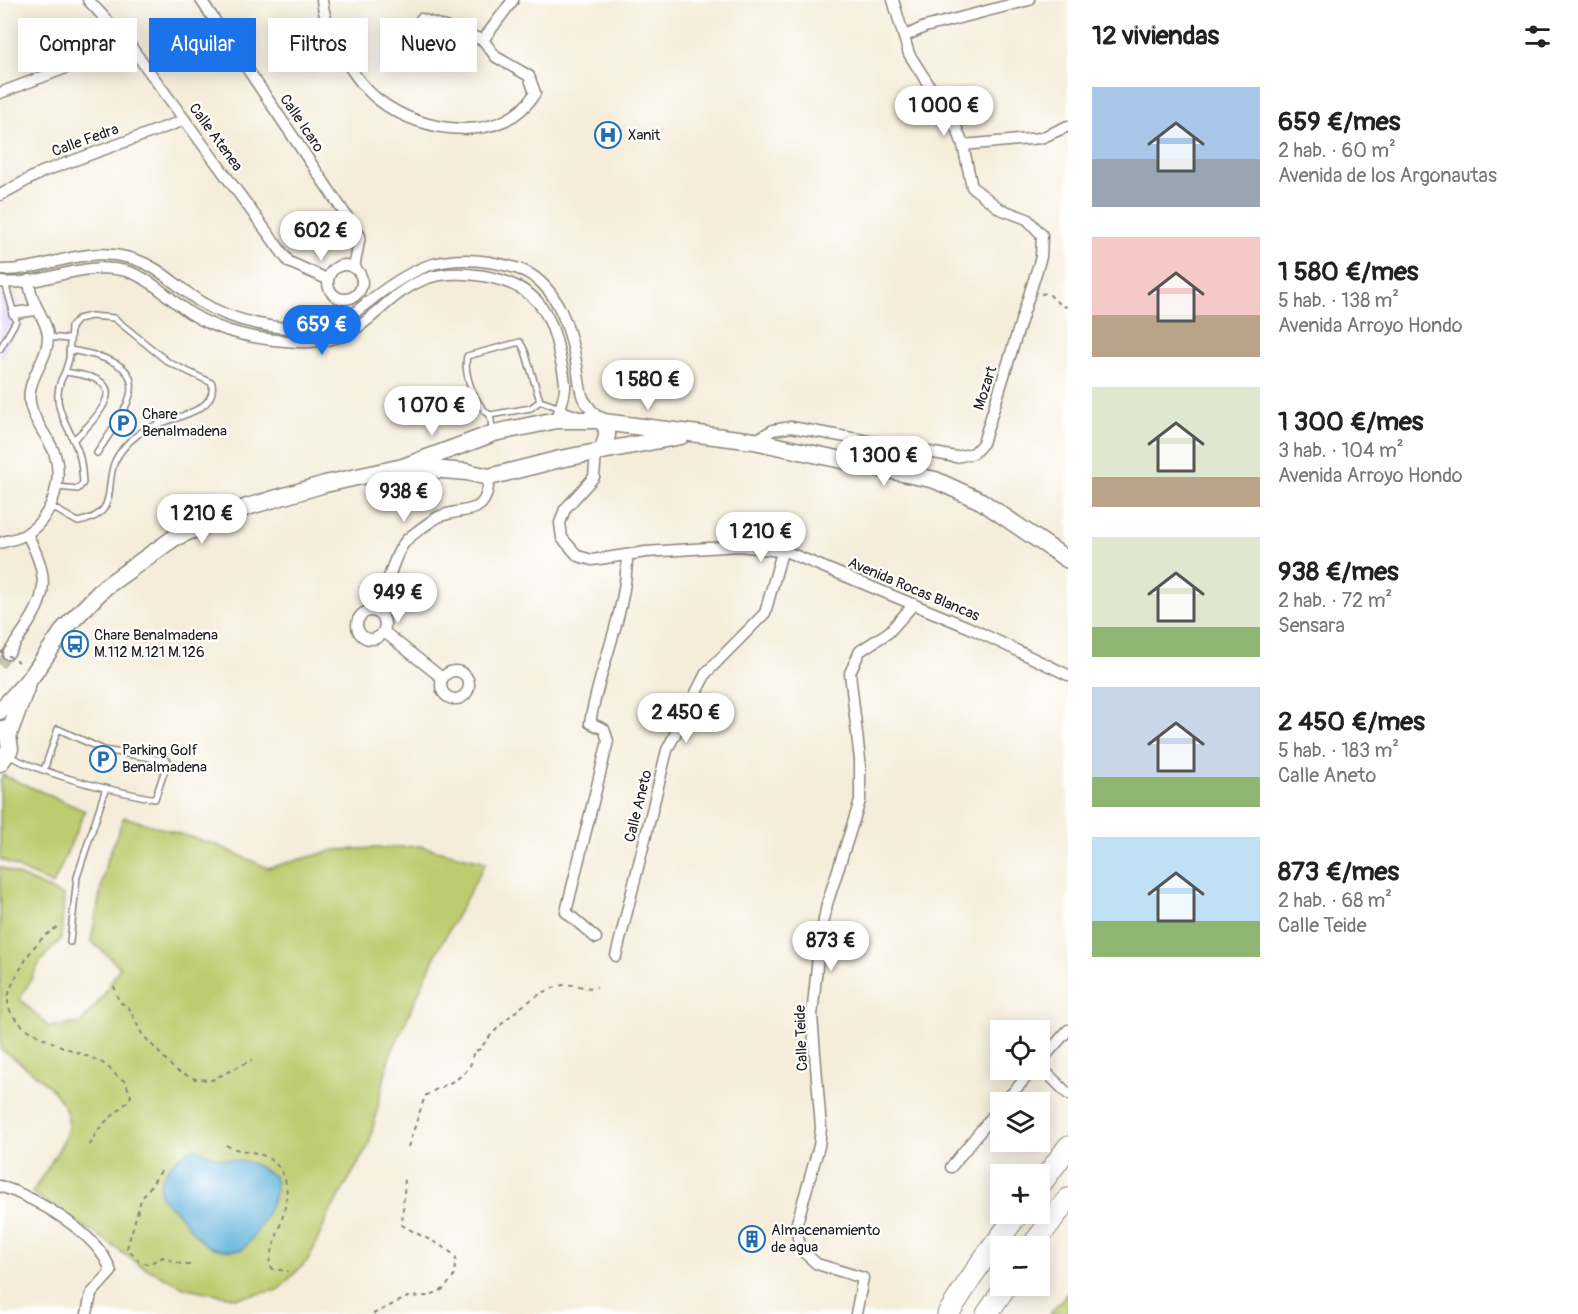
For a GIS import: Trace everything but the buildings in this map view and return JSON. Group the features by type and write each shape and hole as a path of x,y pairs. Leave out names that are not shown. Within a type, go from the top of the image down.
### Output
{"highway":[{"path":"1050,1171 1068,1147"},
{"path":"1040,1236 1068,1199"},
{"path":"948,1314 980,1264 1010,1224"},
{"path":"987,1314 999,1296"}],"main road":[{"path":"0,711 32,676 65,628 105,587 174,538 248,507 325,484 403,467 558,413 754,441 934,480 981,501 1068,560"},
{"path":"596,420 607,429 608,438 599,452"},
{"path":"403,467 482,476 691,433"},
{"path":"474,441 471,452 482,476"},
{"path":"4,759 4,732 32,676"}],"street":[{"name":"Calle Atenea","path":"88,0 105,18"},
{"name":"Calle Icaro","path":"201,0 360,236 354,268"},
{"path":"322,0 323,15 345,61 380,101 422,123 464,129 506,122 528,106 535,93 529,76 496,57 483,40 477,38"},
{"path":"483,40 513,0"},
{"path":"893,0 915,66 936,93 963,145 1041,138 1068,126"},
{"path":"904,36 925,27 1029,0"},
{"name":"Calle Atenea","path":"137,55 289,262 327,279"},
{"path":"0,93 55,72"},
{"name":"Calle Fedra","path":"0,195 42,172 185,120"},
{"name":"Mozart","path":"754,441 773,430 791,427 956,458 974,453 983,444 1041,257 1042,235 1027,219 1000,209 972,187 963,145"},
{"path":"0,270 77,255 104,253 132,259 158,269 200,301 242,320 268,325 324,328 348,318 401,278 445,260 474,260 523,271 539,280 563,314 570,333 584,400 596,420"},
{"path":"343,265 354,268 361,276 361,288 352,298 346,300 335,297 330,292 327,279 337,267 343,265"},
{"path":"2,283 29,280 80,268 105,267 128,272 149,282 191,313 237,334 266,339 327,342 344,337 407,289 426,279 447,274 495,278 529,291 551,321 565,388 558,413"},
{"path":"0,543 27,534 50,506 57,487 58,470 54,452 30,406 32,382 46,350 48,337 46,325 36,310 30,293 29,280"},
{"path":"361,288 376,296"},
{"path":"346,300 348,318"},
{"path":"14,313 36,310"},
{"name":"Avenida Rocas Blancas","path":"599,452 594,477 565,509 561,523 562,538 578,556 592,560 740,546 782,552 914,604 1068,675"},
{"path":"376,612 385,595 396,558 408,538 438,517 476,510 486,500 482,476"},
{"path":"4,652 41,600 45,576 41,561 27,534"},
{"name":"Calle Aneto","path":"616,956 667,750 706,673 765,613 782,552"},
{"path":"596,938 566,912 608,741 604,729 590,723 619,610 627,570 627,555"},
{"name":"Calle Teide","path":"856,1314 863,1278 817,1264 800,1249 796,1226 819,1146 821,1128 812,1016 819,946 827,904 860,801 860,760 850,673 860,651 889,632 914,604"},
{"path":"376,612 383,618 383,631 372,639 363,637 358,630 358,621 363,614 376,612"},
{"path":"383,631 442,678"},
{"path":"1050,1052 1068,1030"},
{"path":"1050,1075 1065,1091"},
{"path":"1013,1092 1024,1080"},
{"path":"951,1167 990,1119"},
{"path":"0,1186 48,1208 99,1248 111,1272 91,1294 87,1314"}],"lane":[{"path":"0,349 16,321 2,283"},
{"path":"50,506 78,522 90,520 100,513 108,500 115,463 125,445 146,427 197,411 209,403 213,394 212,383 168,362 114,318 91,316 78,320 71,327 65,372 57,386 57,400 79,453 83,483 78,489 57,487"},
{"path":"48,337 68,339"},
{"path":"494,434 490,415 478,404 465,365 467,356 478,352 520,342 525,351 540,401 558,413"},
{"path":"69,350 113,360 127,372 133,381 133,394 128,405 97,453"},
{"path":"65,372 99,381 108,393 105,404 87,429 73,440"},
{"path":"490,415 531,408 540,401"},
{"path":"4,759 105,789 155,799 168,761 104,750 58,729 44,770"},
{"path":"70,942 77,877 105,789"}],"path":[{"path":"1029,295 1048,293 1061,306 1068,307"},
{"path":"4,652 19,662"},
{"path":"57,927 35,943 11,987 8,1003 14,1015 33,1033 105,1064 117,1078 125,1081 131,1096 123,1108 97,1130 89,1146"},
{"path":"408,1147 425,1096 462,1077 473,1062 473,1052 480,1049 517,1010 540,994 563,985 580,985 588,989 597,987"},
{"path":"114,986 119,1002 128,1006 142,1034 175,1070 195,1078 212,1080 252,1060"},
{"path":"226,1145 234,1150 263,1155 279,1165 285,1176 287,1197 269,1264 273,1269 288,1271"},
{"path":"161,1171 141,1200 127,1248 140,1262 148,1264 163,1257 183,1265 192,1265"},
{"path":"373,1314 408,1297 428,1296 436,1293 444,1288 454,1276 456,1257 450,1251 424,1240 402,1225 405,1178"}],"shaded area":[{"path":"15,293 23,318 0,361 0,294"}],"green space":[{"path":"3,775 85,811 53,885 0,859 0,781"},
{"path":"124,817 217,845 268,868 335,850 420,846 486,862 437,952 389,1058 369,1145 330,1212 309,1259 278,1290 237,1298 186,1288 138,1264 101,1237 32,1193 60,1147 67,1131 68,1119 64,1107 46,1084 0,1049 0,867 64,896 61,939 41,961 20,999 49,1027 81,1023 103,996 120,967 91,941 106,863"},
{"path":"1068,1292 1068,1314 1050,1314"}],"water":[{"path":"195,1148 216,1157 252,1163 274,1176 276,1188 271,1204 257,1232 241,1250 217,1249 208,1246 195,1235 161,1196 162,1179 170,1166 182,1155"}],"tunnel":[{"path":"0,665 8,654"}],"place":[{"name":"Xanit","path":"608,135"},
{"name":"Chare Benalmadena","path":"123,423"},
{"name":"Chare Benalmadena M.112 M.121 M.126","path":"75,644"},
{"name":"Parking Golf Benalmadena","path":"103,759"},
{"name":"Almacenamiento de agua","path":"752,1239"}]}
